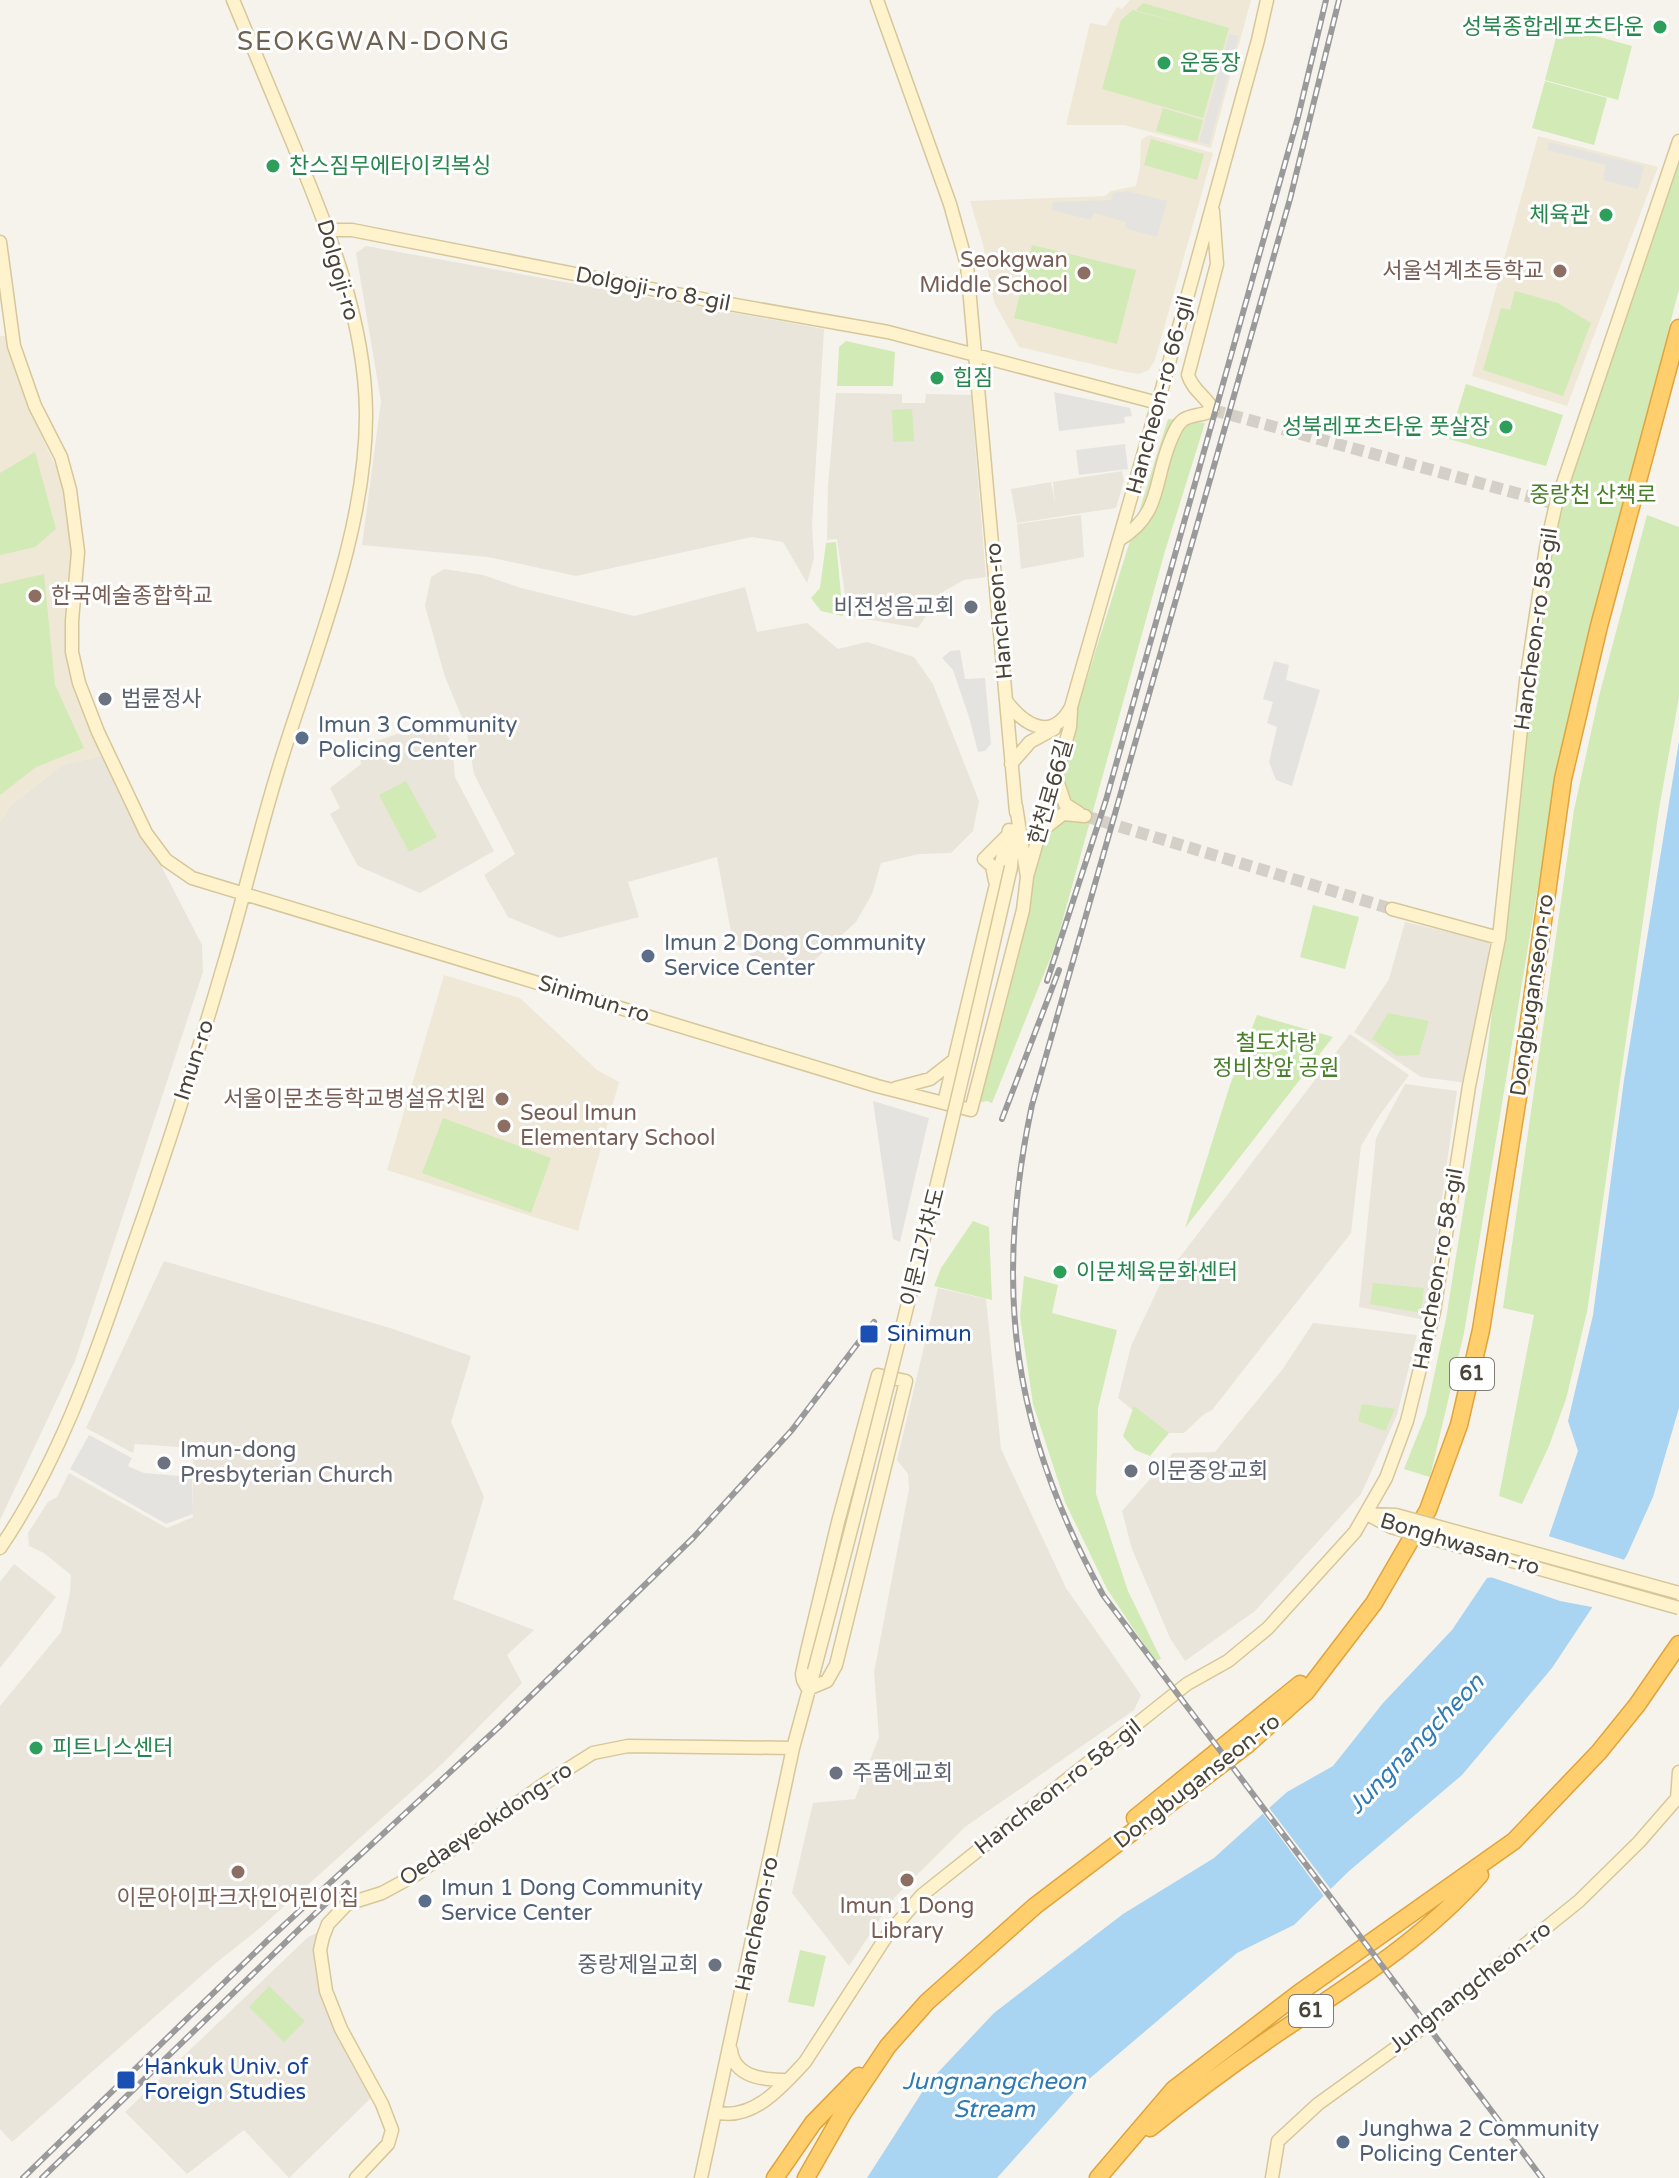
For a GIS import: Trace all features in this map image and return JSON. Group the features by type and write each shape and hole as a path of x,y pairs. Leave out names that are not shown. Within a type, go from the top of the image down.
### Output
{"highway":[{"name":"Dongbuganseon-ro","path":"806,2178 843,2113 888,2046 927,2002 1035,1906 1247,1745 1306,1692 1346,1643 1414,1538 1438,1486 1459,1425 1481,1330 1563,779 1599,626 1679,328"},
{"name":"61","path":"1101,2178 1115,2155 1184,2081 1299,1993 1497,1855 1532,1823 1599,1752 1637,1705 1679,1644"},
{"path":"775,2178 813,2123 888,2046"}],"main road":[{"name":"Dolgoji-ro","path":"233,0 328,230 352,314 363,370 366,411 353,526 345,556"},
{"name":"Hancheon-ro","path":"877,0 967,265 1016,806 1011,867"},
{"name":"Hancheon-ro 66-gil","path":"1065,719 1158,403 1267,0"},
{"name":"Hancheon-ro 58-gil","path":"715,2112 729,2116 749,2111 788,2080 805,2062 888,1934 922,1895 1187,1684 1228,1661 1268,1628 1355,1532 1386,1478 1407,1421 1434,1312 1469,1086 1499,938 1526,681 1546,548 1556,504 1679,141"},
{"path":"1119,540 1136,529 1149,511 1158,490 1166,452 1178,425 1190,417 1206,415 1213,410 1193,388 1188,375 1217,264 1212,200"},
{"name":"Dolgoji-ro 8-gil","path":"328,230 352,230 688,296 821,318 977,355"},
{"name":"Sinimun-ro","path":"0,242 14,346 35,406 61,457 70,490 78,552 72,652 79,683 98,732 153,844 166,860 192,878 944,1103"},
{"path":"977,355 1158,403"},
{"name":"Imun-ro","path":"0,1548 43,1471 95,1354 184,1091 274,783 345,556"},
{"path":"1007,701 1021,719 1037,726 1056,726 1065,719"},
{"name":"한천로66길","path":"1027,877 1070,727 1071,707"},
{"name":"한천로66길","path":"1011,764 1024,747 1054,730 1065,719"},
{"path":"1039,834 1063,814 1085,816 1065,804 1056,776"},
{"path":"1016,806 1027,877 1023,910 971,1110 944,1103 1016,806"},
{"name":"이문고가차도","path":"814,1671 932,1209 1011,867"},
{"path":"1392,909 1499,938"},
{"path":"890,1089 930,1079 953,1061"},
{"path":"878,1375 906,1381 836,1665 827,1681 808,1689 803,1680 805,1661 838,1522 878,1375"},
{"name":"Bonghwasan-ro","path":"1367,1514 1679,1593"},
{"name":"Bonghwasan-ro","path":"1394,1521 1679,1608"},
{"name":"Hancheon-ro","path":"701,2178 793,1748 814,1671"},
{"name":"Oedaeyeokdong-ro","path":"356,2178 388,2144 392,2130 382,2104 341,2029 326,1991 320,1950 323,1937 328,1924 347,1904 382,1893 417,1874 593,1753 628,1746 793,1748"},
{"path":"1678,1798 1679,1772"},
{"name":"Jungnangcheon-ro","path":"1272,2178 1278,2141 1318,2104 1408,2039 1579,1901 1678,1798"},
{"path":"730,2043 735,2064 748,2075 788,2080"}],"shaded area":[{"path":"1130,0 1251,0 1211,148 1124,125 1066,125 1090,23 1106,26 1117,7 1122,9"},
{"path":"1229,34 1239,36 1209,145 1199,142"},
{"name":"Seokgwan Middle School","path":"1149,135 1213,153 1155,360 1149,370 1139,374 1126,372 1019,347 994,302 983,244 970,201 1105,196 1111,191 1136,186 1141,140"},
{"name":"서울석계초등학교","path":"1538,136 1658,167 1567,406 1472,376"},
{"path":"1549,142 1644,166 1638,189 1603,180 1606,165 1547,150"},
{"path":"1127,191 1167,201 1157,237 1125,228 1126,222 1094,213 1091,220 1051,210 1053,202 1111,200 1113,193"},
{"path":"366,246 824,329 812,525 814,558 807,583 783,542 752,537 576,576 488,557 362,545 381,401 356,253"},
{"name":"한국예술종합학교","path":"0,336 7,336 31,413 60,476 74,550 67,621 104,755 62,765 10,806 0,822"},
{"path":"1054,392 1130,408 1132,416 1124,417 1125,423 1059,431"},
{"path":"836,393 902,394 902,403 925,403 926,394 971,395 986,577 964,580 941,593 918,628 848,616 837,539 827,540"},
{"path":"1125,444 1128,469 1079,475 1076,450"},
{"path":"1122,471 1124,481 1116,508 1017,523 1011,489 1051,482 1055,503 1053,482"},
{"path":"1081,515 1084,557 1021,569 1017,524"},
{"path":"444,569 483,575 521,588 634,616 745,587 757,632 807,623 838,649 867,642 914,657 933,684 979,801 973,831 951,853 919,854 881,863 872,894 856,922 805,969 779,977 733,942 717,857 628,882 639,917 559,938 508,917 484,875 515,854 474,774 466,727 445,677 425,606 431,577"},
{"path":"960,650 965,679 985,678 991,744 985,751 978,752 953,670 942,658 950,651"},
{"path":"1274,661 1289,665 1286,680 1320,690 1292,786 1276,780 1269,762 1277,727 1267,723 1273,702 1263,699"},
{"path":"438,720 452,743 455,777 494,851 420,893 358,866 330,814 340,808 330,788 361,764 359,747"},
{"path":"104,755 202,945 203,972 75,1361 0,1520 0,822 10,806 62,765"},
{"path":"1405,922 1490,942 1468,1083 1421,1077 1354,1032 1389,979"},
{"name":"Seoul Imun Elementary School","path":"444,975 520,998 597,1070 619,1082 578,1231 387,1170"},
{"path":"1350,1034 1409,1075 1361,1146 1351,1233 1212,1410 1184,1433 1160,1433 1118,1398 1131,1346 1161,1282"},
{"path":"1405,1084 1457,1091 1425,1320 1359,1307 1376,1138"},
{"path":"873,1101 929,1118 900,1242 893,1239"},
{"path":"164,1261 390,1328 471,1356 451,1422 484,1497 453,1599 534,1630 507,1655 522,1683 442,1764 260,1928 12,2142 0,2129 0,1706 61,1632 71,1575 44,1553 29,1546 28,1533 48,1502 57,1497 69,1473 167,1528 193,1517 193,1448 135,1444 133,1453 86,1428"},
{"path":"938,1288 986,1299 1001,1449 1066,1588 1141,1695 1134,1710 965,1827 894,1898 849,1966 792,1893 813,1803 855,1799 879,1737 874,1672 909,1489 908,1474 897,1460"},
{"path":"1313,1323 1417,1335 1397,1415 1361,1494 1255,1611 1185,1661 1170,1638 1132,1549 1122,1511 1173,1453 1215,1452 1282,1370"},
{"path":"89,1435 132,1458 128,1466 144,1473 192,1477 193,1514 166,1524 70,1469"},
{"path":"14,1564 56,1597 0,1668 0,1582"},
{"path":"321,1931 316,1950 320,1994 373,2096 289,2178 244,2130 187,2174 125,2112 308,1937"}],"green space":[{"name":"운동장","path":"1143,3 1229,28 1203,118 1102,89 1121,20 1133,10 1190,26 1136,10"},
{"path":"1559,26 1632,46 1618,100 1545,80"},
{"path":"1545,81 1607,98 1594,145 1532,128"},
{"path":"1163,108 1203,120 1197,142 1156,131"},
{"name":"중랑천 산책로","path":"1679,138 1679,289 1560,754 1464,1333 1430,1477 1404,1469 1426,1414 1446,1319 1485,1074 1537,608 1561,485"},
{"path":"1151,139 1204,154 1197,180 1144,165"},
{"path":"1032,245 1136,270 1117,344 1014,318"},
{"path":"1515,291 1558,303 1591,323 1563,396 1483,370 1501,308 1510,310"},
{"path":"846,341 895,352 893,386 837,386 839,347"},
{"name":"성북레포츠타운 풋살장","path":"1466,384 1563,415 1546,466 1449,439"},
{"path":"912,409 914,441 893,442 892,410"},
{"path":"1168,419 1205,423 1165,551 1056,944 992,1103 976,1103 1035,845"},
{"path":"35,452 56,529 35,547 0,555 0,473"},
{"path":"1647,515 1679,527 1679,697 1659,809 1587,1312 1566,1399 1549,1446 1522,1504 1499,1496 1534,1315 1503,1308 1574,810 1599,696"},
{"path":"836,542 843,616 821,611 811,598 820,588 826,543"},
{"path":"44,574 55,685 84,748 36,767 0,795 0,584"},
{"path":"406,781 437,837 409,852 379,795"},
{"path":"1313,905 1359,917 1345,969 1300,957"},
{"path":"1388,1013 1429,1021 1419,1055 1397,1056 1372,1039"},
{"name":"철도차량 정비창앞 공원","path":"1257,1015 1333,1037 1185,1228 1230,1085"},
{"path":"443,1118 551,1158 531,1213 422,1173"},
{"path":"973,1221 989,1227 992,1300 934,1286 941,1268"},
{"path":"1024,1276 1058,1285 1052,1313 1117,1330 1098,1408 1096,1494 1128,1591 1161,1659 1155,1661 1107,1589 1065,1502 1033,1404 1020,1317"},
{"path":"1373,1283 1424,1288 1421,1313 1370,1304"},
{"path":"1362,1404 1395,1409 1385,1431 1358,1421"},
{"path":"1134,1406 1169,1433 1150,1456 1135,1450 1123,1436"},
{"path":"800,1950 826,1956 814,2007 788,2002"},
{"path":"269,1986 305,2021 284,2042 249,2007"}],"water":[{"name":"Jungnangcheon Stream","path":"1679,741 1679,1408 1653,1497 1627,1555 1552,1668 1462,1775 1348,1872 1294,1925 1237,1953 1075,2091 997,2178 867,2178 928,2083 994,2013 1123,1914 1214,1858 1287,1792 1333,1766 1383,1703 1452,1630 1487,1578 1537,1571 1578,1451 1568,1421 1593,1315 1624,1080"}],"pier":[{"path":"1545,1535 1628,1561 1597,1608 1560,1601 1485,1575 1534,1568"},
{"path":"1267,1805 1333,1892 1326,1899 1261,1811"}],"tunnel":[{"path":"1213,410 1556,504"},
{"path":"1085,816 1392,909"}],"railway":[{"path":"1047,981 1106,800 1298,117 1326,0"},
{"path":"1339,0 1290,199 1032,1105 1020,1172 1014,1236 1013,1297 1019,1357 1030,1416 1048,1475 1072,1534 1103,1595 1542,2178"},
{"path":"1002,1119 1059,970"},
{"path":"23,2178 268,1940 500,1726 693,1538 792,1430 874,1322"},
{"path":"42,2178 347,1883"}],"place":[{"name":"성북종합레포츠타운","path":"1660,27"},
{"name":"운동장","path":"1164,63"},
{"name":"찬스짐무에타이킥복싱","path":"273,166"},
{"name":"체육관","path":"1606,215"},
{"name":"서울석계초등학교","path":"1560,271"},
{"name":"Seokgwan Middle School","path":"1084,273"},
{"name":"힙짐","path":"937,378"},
{"name":"성북레포츠타운 풋살장","path":"1506,427"},
{"name":"한국예술종합학교","path":"35,596"},
{"name":"비전성음교회","path":"971,607"},
{"name":"법륜정사","path":"105,699"},
{"name":"Imun 3 Community Policing Center","path":"302,738"},
{"name":"Imun 2 Dong Community Service Center","path":"648,956"},
{"name":"서울이문초등학교병설유치원","path":"502,1099"},
{"name":"Seoul Imun Elementary School","path":"504,1126"},
{"name":"이문체육문화센터","path":"1060,1272"},
{"name":"Sinimun","path":"869,1334"},
{"name":"Imun-dong Presbyterian Church","path":"164,1463"},
{"name":"이문중앙교회","path":"1131,1471"},
{"name":"피트니스센터","path":"36,1748"},
{"name":"주품에교회","path":"836,1773"},
{"name":"이문아이파크자인어린이집","path":"238,1872"},
{"name":"Imun 1 Dong Library","path":"907,1880"},
{"name":"Imun 1 Dong Community Service Center","path":"425,1901"},
{"name":"중랑제일교회","path":"715,1965"},
{"name":"Hankuk Univ. of Foreign Studies","path":"126,2080"},
{"name":"Junghwa 2 Community Policing Center","path":"1343,2142"}],"district":[{"name":"SEOKGWAN-DONG","path":"374,41"}],"water label":[{"name":"Jungnangcheon","path":"1416,1744"}]}
